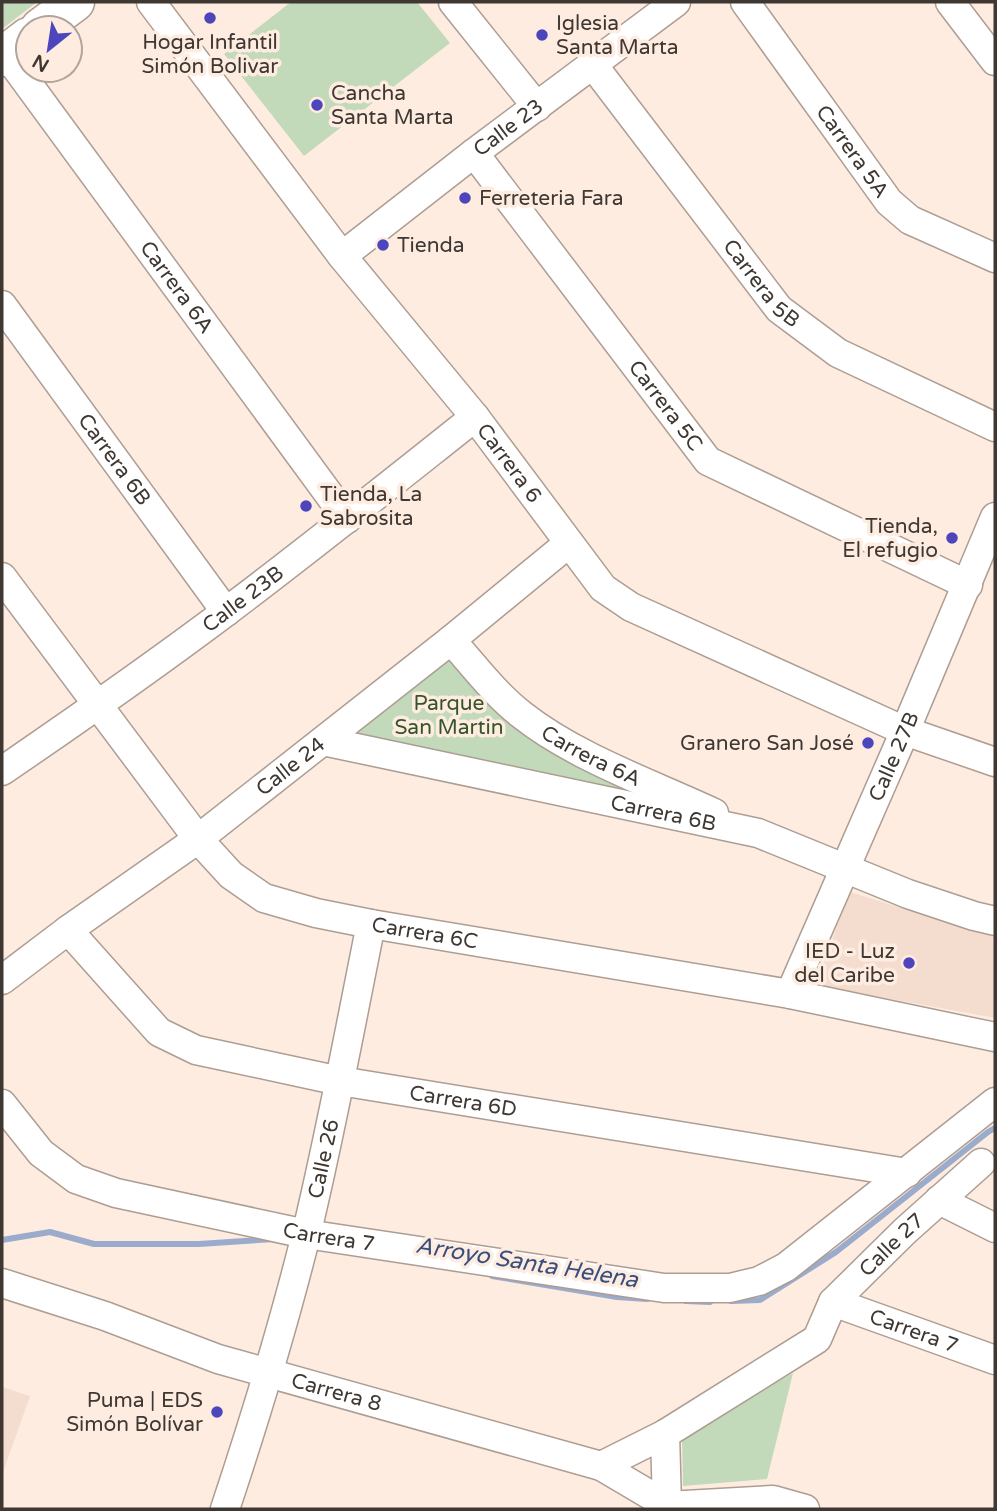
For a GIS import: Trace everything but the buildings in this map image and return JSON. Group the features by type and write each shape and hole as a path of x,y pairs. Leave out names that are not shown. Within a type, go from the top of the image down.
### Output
{"highway":[{"path":"59,14 75,2"}],"street":[{"name":"Carrera 6","path":"151,2 342,256 475,417 603,588 631,607 905,731 995,762"},
{"path":"453,2 537,107"},
{"name":"Calle 23","path":"342,256 676,2"},
{"name":"Carrera 5A","path":"745,2 889,202 910,220 995,258"},
{"path":"950,2 995,61"},
{"name":"Carrera 6A","path":"12,49 348,519"},
{"name":"Carrera 5B","path":"593,65 779,309 838,353 995,427"},
{"name":"Carrera 5C","path":"474,153 708,461 968,585"},
{"name":"Carrera 6B","path":"2,305 226,612"},
{"name":"Calle 23B","path":"2,771 226,612 475,417"},
{"name":"Calle 27B","path":"790,994 995,517"},
{"name":"Calle 24","path":"2,980 198,839 451,640 569,543"},
{"name":"Carrera 6C","path":"2,577 198,839 230,875 264,898 316,913 370,924 790,994 995,1037"},
{"name":"Carrera 6A","path":"451,640 506,701 545,731 591,756 758,833"},
{"name":"Carrera 6B","path":"323,741 758,833 908,894 995,921"},
{"name":"Calle 26","path":"225,1509 269,1374 306,1234 340,1081 370,924"},
{"name":"Carrera 6D","path":"68,930 159,1032 196,1049 340,1081 906,1173"},
{"path":"906,1173 995,1102"},
{"name":"Carrera 7","path":"2,1104 41,1153 76,1179 116,1193 306,1234 664,1288 730,1288 759,1281 889,1214 906,1173"},
{"name":"Calle 27","path":"665,1434 817,1339 833,1302 889,1214 939,1200 981,1163"},
{"path":"939,1200 995,1228"},
{"name":"Carrera 8","path":"2,1283 105,1316 218,1359 601,1466 671,1507"},
{"name":"Carrera 7","path":"833,1302 995,1360"},
{"path":"601,1466 665,1434 671,1507 772,1504 805,1509"}],"shaded area":[{"name":"IED - Luz del Caribe","path":"850,892 995,937 995,1018 815,985"},
{"path":"2,1387 30,1396 2,1475"}],"green space":[{"path":"2,2 37,2 21,14 14,14 14,20 2,29"},
{"name":"Cancha Santa Marta","path":"291,2 417,2 450,43 304,156 224,54"},
{"name":"Parque San Martin","path":"451,654 672,801 345,739"},
{"path":"793,1373 767,1479 683,1486 682,1436"}],"waterway":[{"name":"Arroyo Santa Helena","path":"731,1301 760,1300 836,1252 995,1128"},
{"name":"Arroyo Santa Helena","path":"2,1240 50,1232 94,1244 199,1244 274,1239"},
{"name":"Arroyo Santa Helena","path":"492,1276 617,1297 647,1299"},
{"name":"Arroyo Santa Helena","path":"686,1301 710,1302"}],"place":[{"name":"Hogar Infantil Simón Bolivar","path":"210,18"},
{"name":"Iglesia Santa Marta","path":"542,35"},
{"name":"Cancha Santa Marta","path":"317,105"},
{"name":"Ferreteria Fara","path":"465,198"},
{"name":"Tienda","path":"383,245"},
{"name":"Tienda, La Sabrosita","path":"306,506"},
{"name":"Tienda, El refugio","path":"952,538"},
{"name":"Granero San José","path":"868,743"},
{"name":"IED - Luz del Caribe","path":"909,963"},
{"name":"Puma | EDS Simón Bolívar","path":"217,1412"}]}
